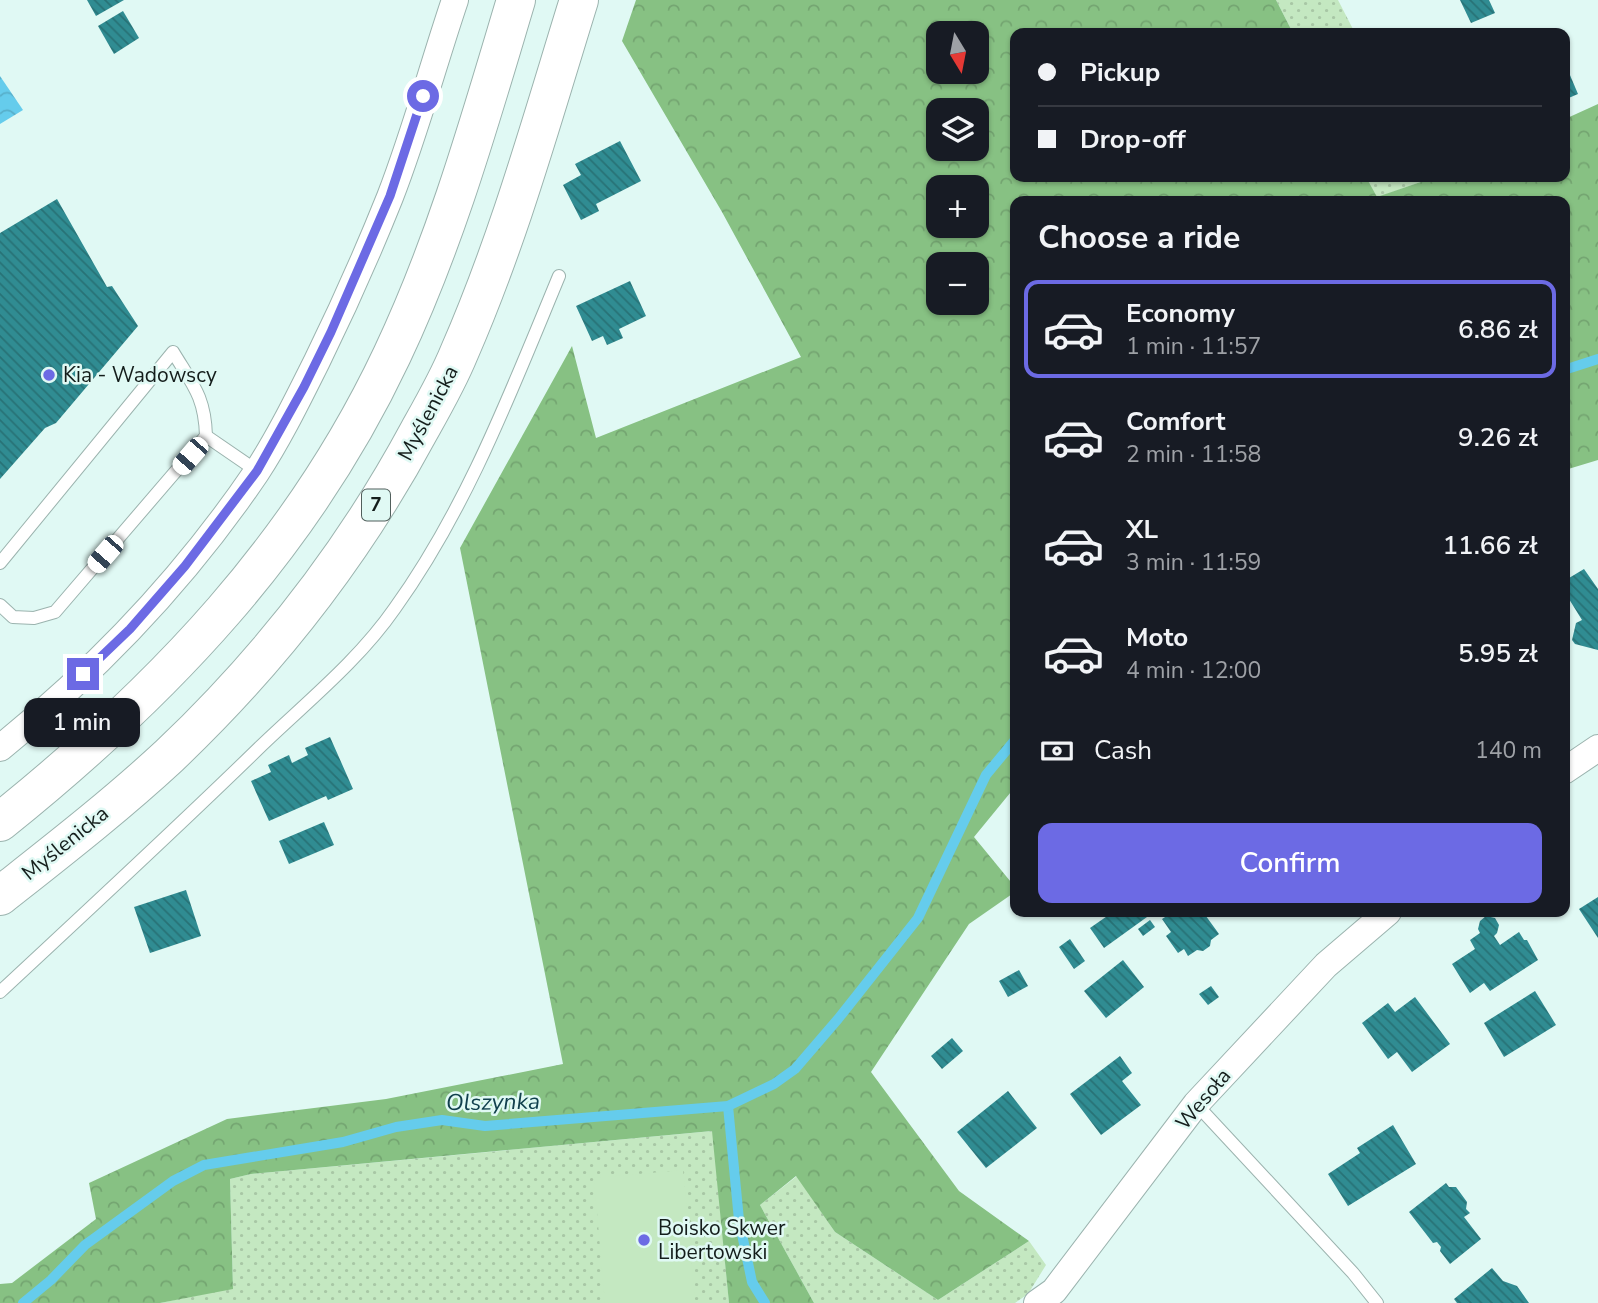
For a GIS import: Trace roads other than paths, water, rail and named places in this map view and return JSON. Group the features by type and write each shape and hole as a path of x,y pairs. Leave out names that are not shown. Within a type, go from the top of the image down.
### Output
{"highway":[{"path":"0,822 112,727 195,645 236,599 270,554 335,459 391,356 433,258 461,183 516,0"},
{"name":"Myślenicka","path":"0,896 169,756 264,656 312,597 357,535 399,469 458,355 513,215 579,0"}],"street":[{"path":"0,748 68,690 130,629 185,566 257,471 331,332 390,196 455,0"},
{"path":"1570,767 1598,748"},
{"name":"Wesoła","path":"1037,1303 1054,1291 1196,1104 1326,965 1382,917"}],"lane":[{"path":"0,992 191,814 365,646 395,609 447,524 477,465 559,276"},
{"path":"0,563 173,352 202,401 206,413 206,436 55,612 34,618 6,617 0,605"},
{"path":"206,436 257,471"},
{"path":"1196,1104 1353,1273 1377,1303"}],"water":[{"path":"0,76 23,110 0,124"}],"waterway":[{"path":"1570,368 1598,359"},
{"name":"Olszynka","path":"23,1303 51,1280 85,1245 173,1181 204,1165 343,1142 396,1127 442,1120 485,1126 728,1106 774,1084 795,1069 918,918 986,775 1010,746"},
{"name":"Olszynka","path":"728,1106 739,1220 752,1282 765,1303"}],"place":[{"name":"Kia - Wadowscy","path":"49,375"},
{"name":"Boisko Skwer Libertowski","path":"644,1240"}]}
